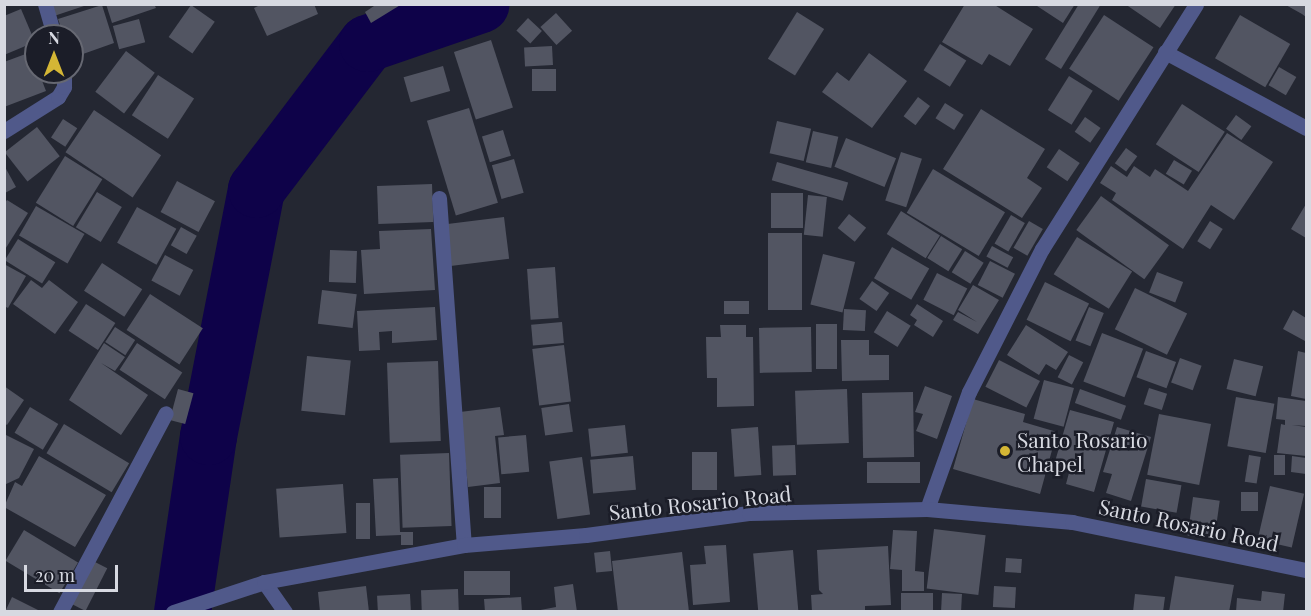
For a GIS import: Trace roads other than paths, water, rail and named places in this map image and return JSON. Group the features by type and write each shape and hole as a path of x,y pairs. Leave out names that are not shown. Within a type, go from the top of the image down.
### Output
{"street":[{"path":"45,4 51,24"},
{"path":"927,509 969,392 1042,249 1196,4"},
{"path":"1165,52 1306,128"},
{"path":"4,131 58,97 64,84"},
{"path":"439,198 464,545"},
{"path":"60,612 166,413"},
{"name":"Santo Rosario Road","path":"173,612 264,582 464,545 586,535 748,513 927,509 1072,522 1306,570"},
{"path":"264,582 285,612"}],"waterway":[{"path":"182,612 208,436 256,189 367,43 480,4"}],"place":[{"name":"Santo Rosario Chapel","path":"1005,451"}]}
